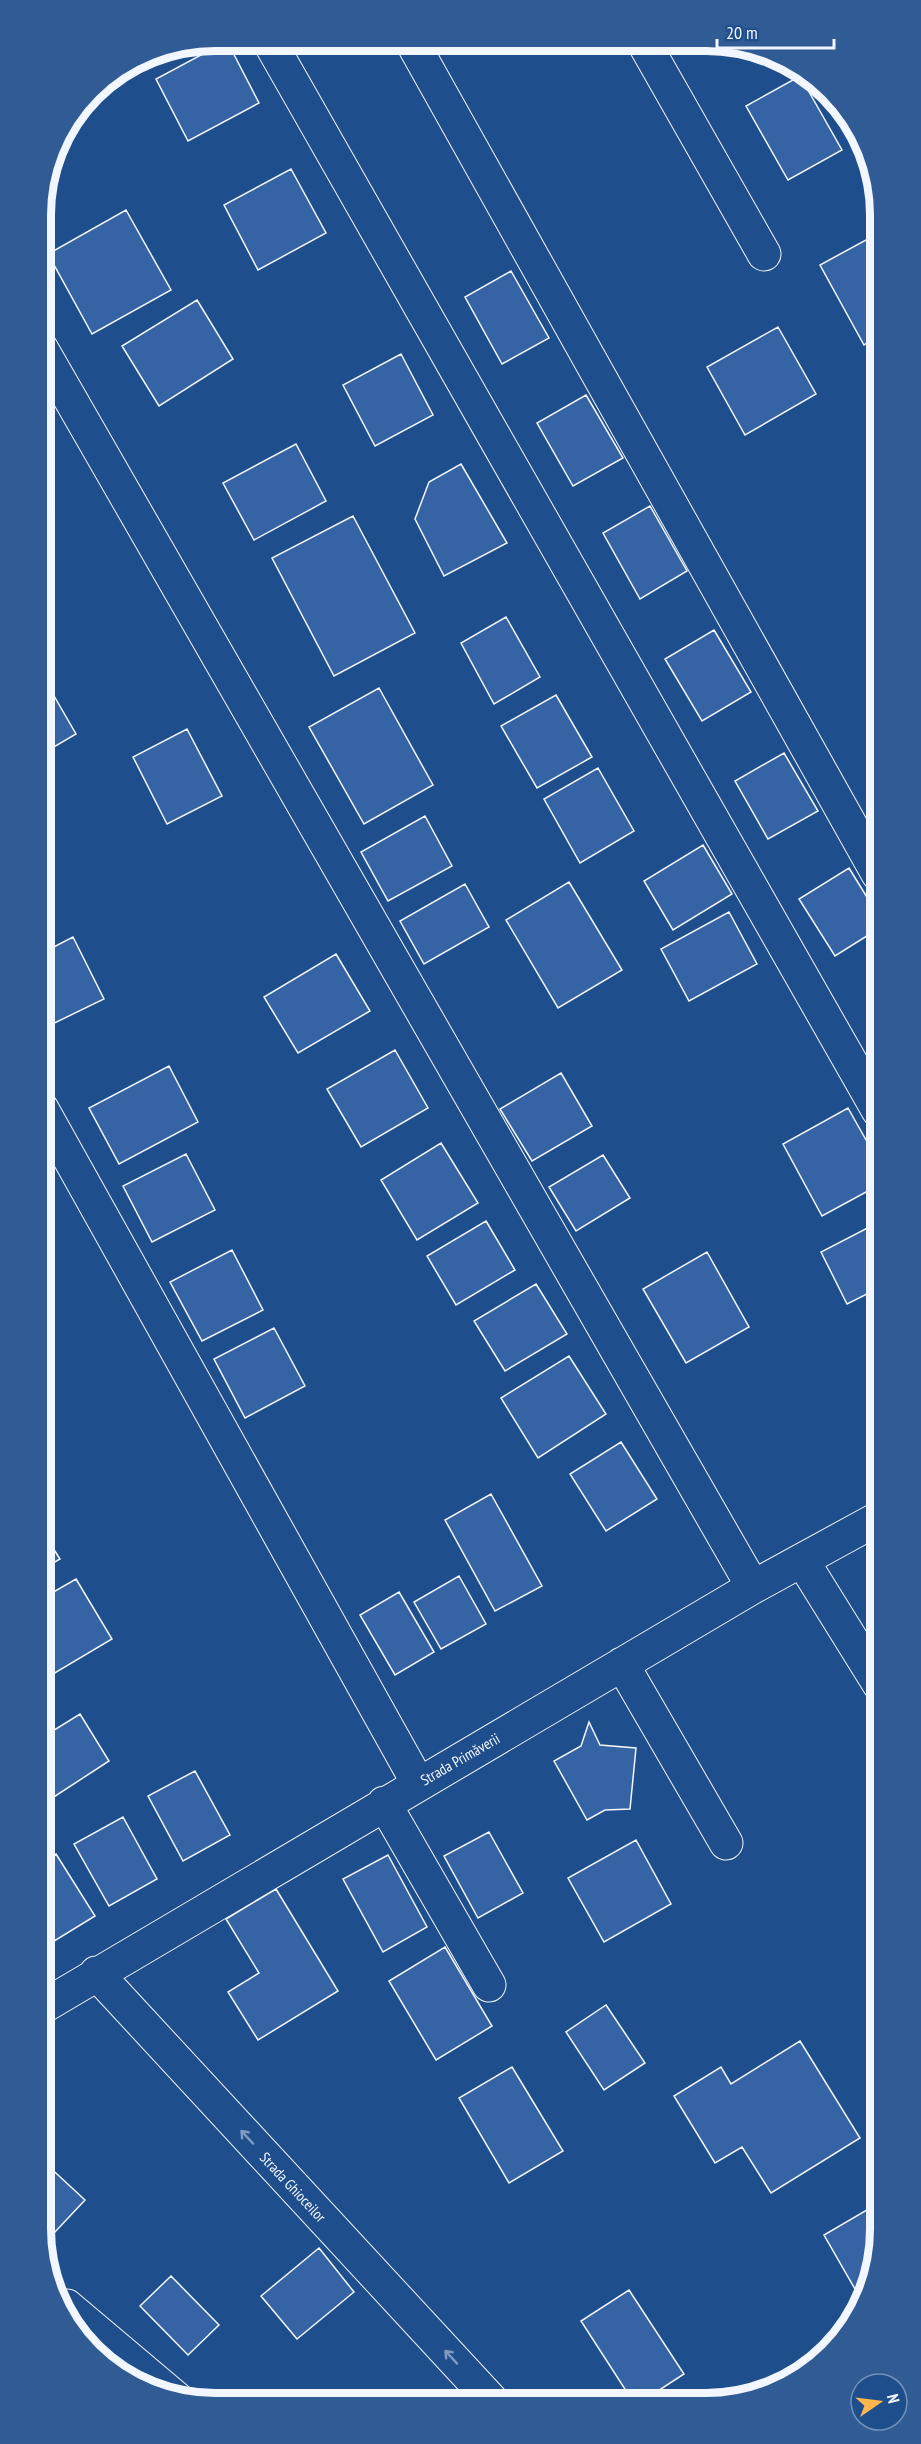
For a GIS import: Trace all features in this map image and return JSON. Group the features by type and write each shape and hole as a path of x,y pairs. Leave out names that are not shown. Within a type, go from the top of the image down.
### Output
{"street":[{"path":"275,51 870,1096"},
{"path":"417,51 870,860"},
{"path":"649,51 764,254"},
{"path":"51,365 753,1587"},
{"path":"51,1125 418,1783"},
{"name":"Strada Primăverii","path":"51,2002 753,1587 870,1523"},
{"path":"802,1560 870,1661"},
{"path":"622,1664 726,1843"},
{"path":"384,1803 489,1985"},
{"name":"Strada Ghioceilor","path":"96,1973 485,2393"},
{"path":"74,2312 157,2382"}],"building":[{"path":"208,51 232,51 259,103 188,141 156,79"},
{"path":"796,78 805,84 842,150 788,180 746,106"},
{"path":"291,169 326,233 258,270 224,205"},
{"path":"126,210 171,290 92,334 51,259 51,252"},
{"path":"870,238 870,341 864,345 820,265"},
{"path":"511,271 549,338 502,364 465,297"},
{"path":"197,300 233,359 159,406 122,346"},
{"path":"778,327 816,394 745,435 707,367"},
{"path":"401,354 433,415 375,446 343,385"},
{"path":"586,395 623,458 573,486 537,423"},
{"path":"296,444 326,501 254,540 223,483"},
{"path":"461,464 507,543 444,576 415,519 429,482"},
{"path":"650,506 687,571 640,599 603,533"},
{"path":"353,516 415,633 334,676 272,558"},
{"path":"506,617 540,677 494,704 461,643"},
{"path":"714,630 751,692 702,721 665,659"},
{"path":"379,688 433,785 364,824 309,727"},
{"path":"51,691 76,734 51,749"},
{"path":"556,695 592,757 537,788 501,726"},
{"path":"187,729 222,796 167,824 133,757"},
{"path":"784,753 818,811 768,839 735,781"},
{"path":"598,768 634,831 580,863 544,799"},
{"path":"425,816 452,866 388,901 361,852"},
{"path":"703,845 732,894 673,930 644,881"},
{"path":"849,868 870,902 870,934 835,956 799,899"},
{"path":"569,882 622,970 558,1008 506,920"},
{"path":"465,884 489,927 424,964 400,921"},
{"path":"729,912 757,964 689,1001 661,949"},
{"path":"73,937 104,999 51,1025 51,948"},
{"path":"336,954 370,1011 298,1053 264,997"},
{"path":"395,1050 428,1108 361,1147 327,1089"},
{"path":"169,1066 198,1122 119,1164 89,1108"},
{"path":"561,1073 592,1126 532,1161 500,1109"},
{"path":"848,1108 870,1147 870,1190 822,1216 783,1144"},
{"path":"441,1143 478,1203 417,1240 381,1180"},
{"path":"186,1154 215,1210 152,1242 123,1186"},
{"path":"603,1155 630,1198 576,1231 549,1187"},
{"path":"486,1221 515,1270 456,1305 427,1256"},
{"path":"870,1227 870,1292 847,1304 821,1252"},
{"path":"232,1250 263,1310 202,1341 170,1282"},
{"path":"707,1252 749,1327 686,1363 643,1289"},
{"path":"536,1284 567,1334 505,1371 474,1321"},
{"path":"274,1328 305,1386 245,1418 214,1359"},
{"path":"569,1356 606,1414 538,1458 501,1398"},
{"path":"621,1442 657,1499 606,1531 570,1474"},
{"path":"491,1494 542,1586 495,1611 445,1520"},
{"path":"51,1545 60,1559 51,1564"},
{"path":"459,1576 486,1624 441,1649 414,1602"},
{"path":"76,1579 112,1639 51,1675 51,1593"},
{"path":"399,1592 434,1652 395,1675 360,1615"},
{"path":"80,1714 109,1761 51,1799 51,1732"},
{"path":"589,1722 600,1745 636,1748 630,1809 605,1810 587,1820 554,1761 581,1746"},
{"path":"195,1771 230,1835 183,1861 148,1796"},
{"path":"123,1817 157,1879 109,1906 74,1844"},
{"path":"489,1832 523,1893 478,1918 444,1856"},
{"path":"636,1840 671,1904 604,1942 568,1878"},
{"path":"56,1854 95,1916 51,1943 51,1857"},
{"path":"388,1855 427,1927 383,1952 343,1879"},
{"path":"276,1889 338,1991 258,2040 228,1992 259,1973 226,1919"},
{"path":"445,1947 492,2026 436,2060 389,1981"},
{"path":"606,2005 645,2063 604,2090 566,2032"},
{"path":"800,2041 860,2138 771,2193 742,2147 715,2163 674,2096 721,2067 731,2084"},
{"path":"512,2067 563,2151 509,2183 459,2098"},
{"path":"51,2168 85,2200 55,2232 51,2228"},
{"path":"870,2208 869,2251 857,2293 824,2235"},
{"path":"319,2248 354,2292 297,2339 261,2296"},
{"path":"171,2276 219,2325 188,2355 140,2306"},
{"path":"629,2290 684,2374 655,2393 627,2393 581,2321"}]}
